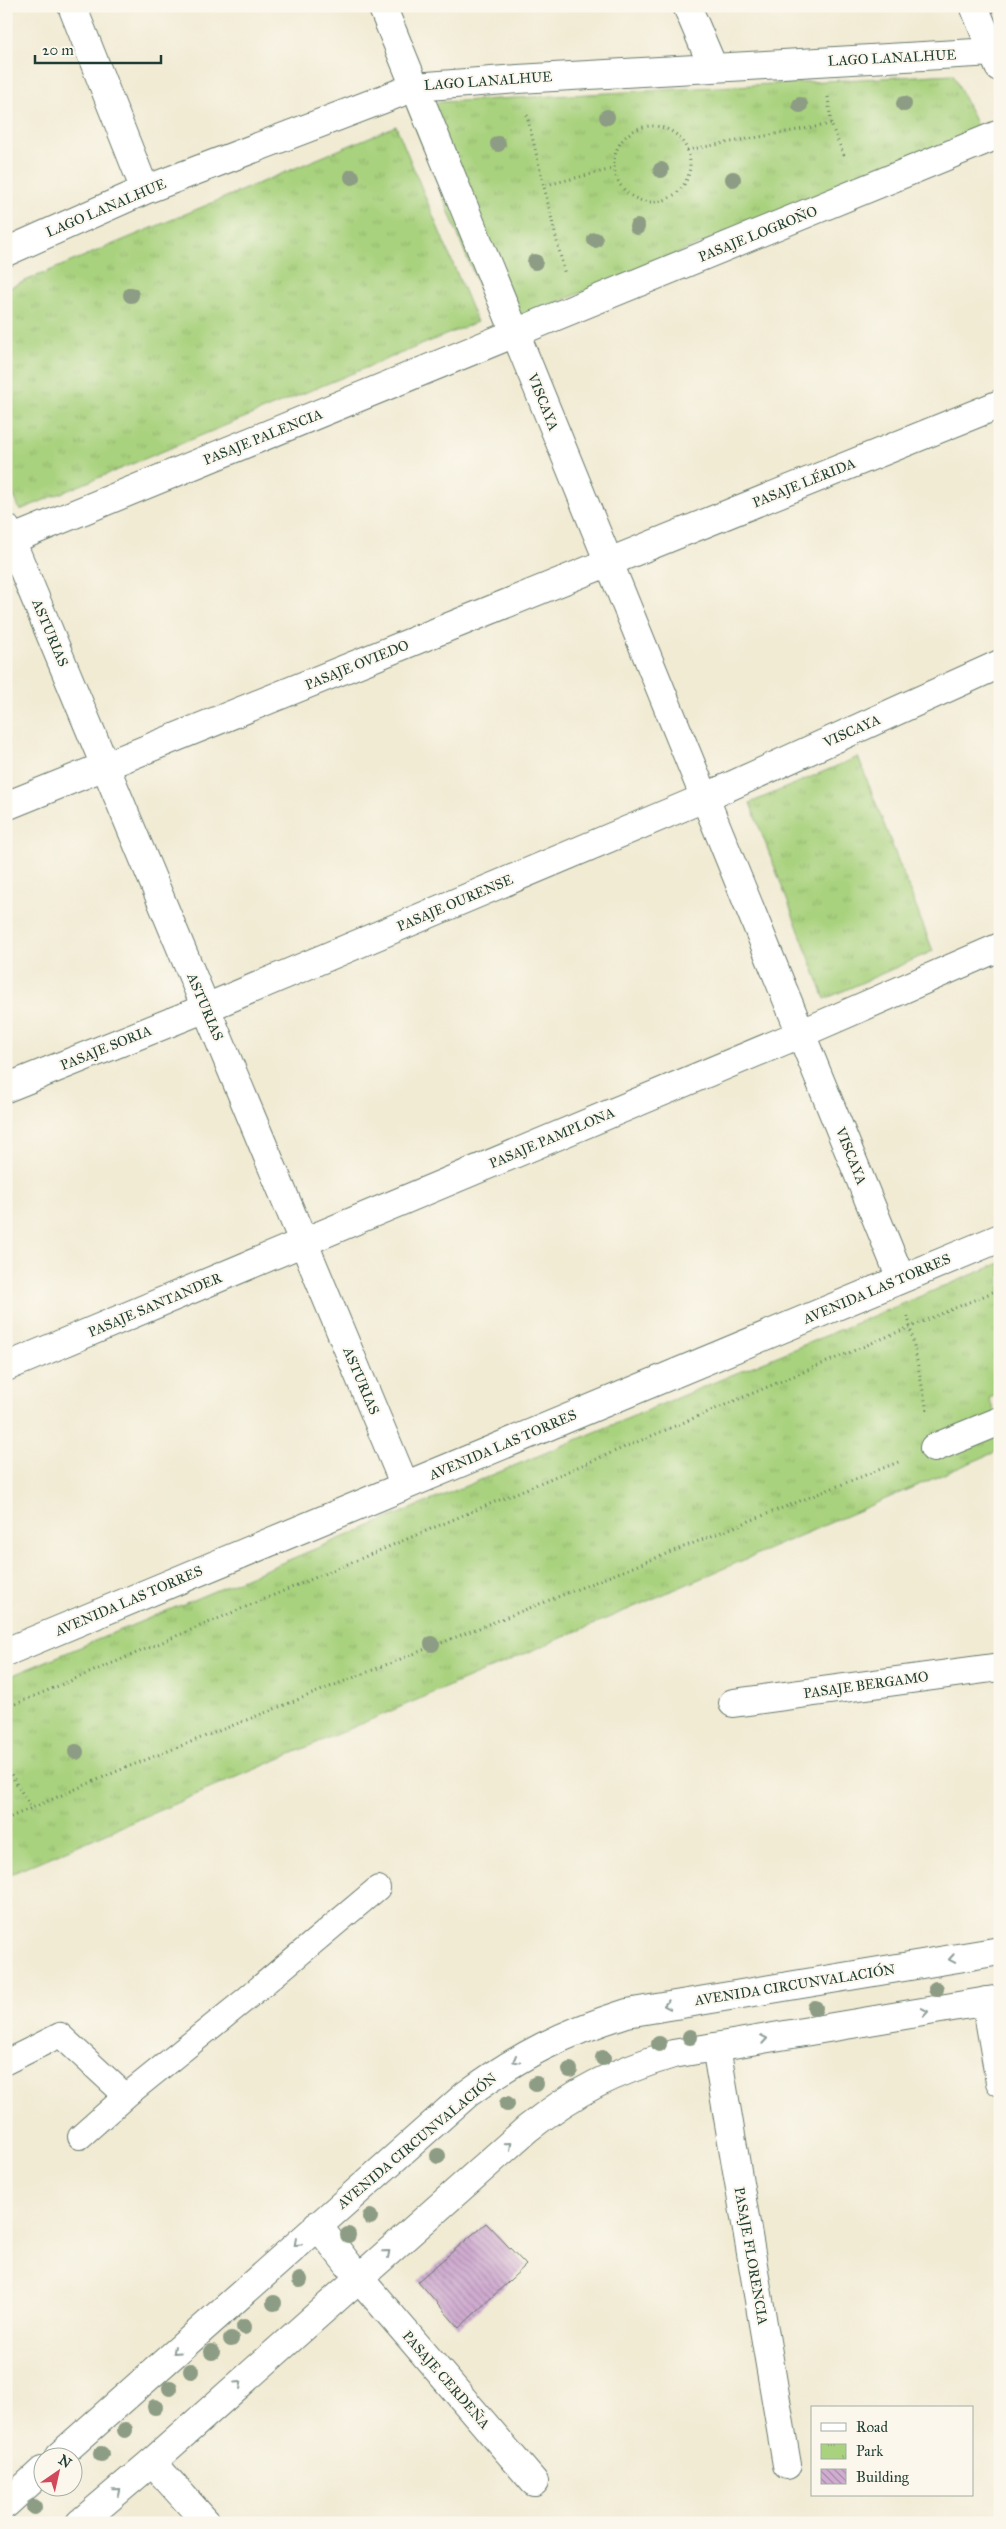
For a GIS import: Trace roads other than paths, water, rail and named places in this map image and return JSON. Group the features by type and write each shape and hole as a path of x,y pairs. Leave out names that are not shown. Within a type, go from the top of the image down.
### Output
{"street":[{"path":"72,6 145,190"},
{"name":"VISCAYA","path":"382,6 900,1279"},
{"path":"687,6 712,67"},
{"path":"974,6 997,56"},
{"name":"LAGO LANALHUE","path":"6,252 145,190 415,87 518,78 712,67 997,56"},
{"name":"PASAJE LOGROÑO","path":"515,334 1000,134"},
{"name":"PASAJE PALENCIA","path":"8,537 515,334"},
{"name":"PASAJE LÉRIDA","path":"608,563 1000,404"},
{"name":"ASTURIAS","path":"8,537 405,1486"},
{"name":"PASAJE OVIEDO","path":"6,806 608,563"},
{"name":"VISCAYA","path":"704,798 1000,664"},
{"name":"PASAJE OURENSE","path":"206,1008 704,798"},
{"path":"800,1034 1000,947"},
{"name":"PASAJE SORIA","path":"6,1088 206,1008"},
{"name":"PASAJE PAMPLONA","path":"303,1242 800,1034"},
{"name":"AVENIDA LAS TORRES","path":"6,1652 1000,1238"},
{"name":"PASAJE SANTANDER","path":"6,1366 303,1242"},
{"path":"934,1448 1000,1421"},
{"name":"PASAJE BERGAMO","path":"733,1704 1000,1667"},
{"name":"AVENIDA CIRCUNVALACIÓN","path":"70,2446 317,2225 467,2094 506,2066 547,2042 586,2026 627,2013 1000,1951"},
{"path":"80,2523 152,2462 527,2130 590,2085 630,2067 673,2054 993,2000 1000,2082"},
{"name":"PASAJE FLORENCIA","path":"716,2047 787,2465"},
{"name":"PASAJE CERDEÑA","path":"317,2225 359,2278 534,2482"},
{"path":"152,2462 207,2523"},
{"path":"6,2504 32,2480"}],"lane":[{"path":"80,2137 126,2096 246,1999 378,1888"},
{"path":"6,2062 60,2035 126,2096"}]}
